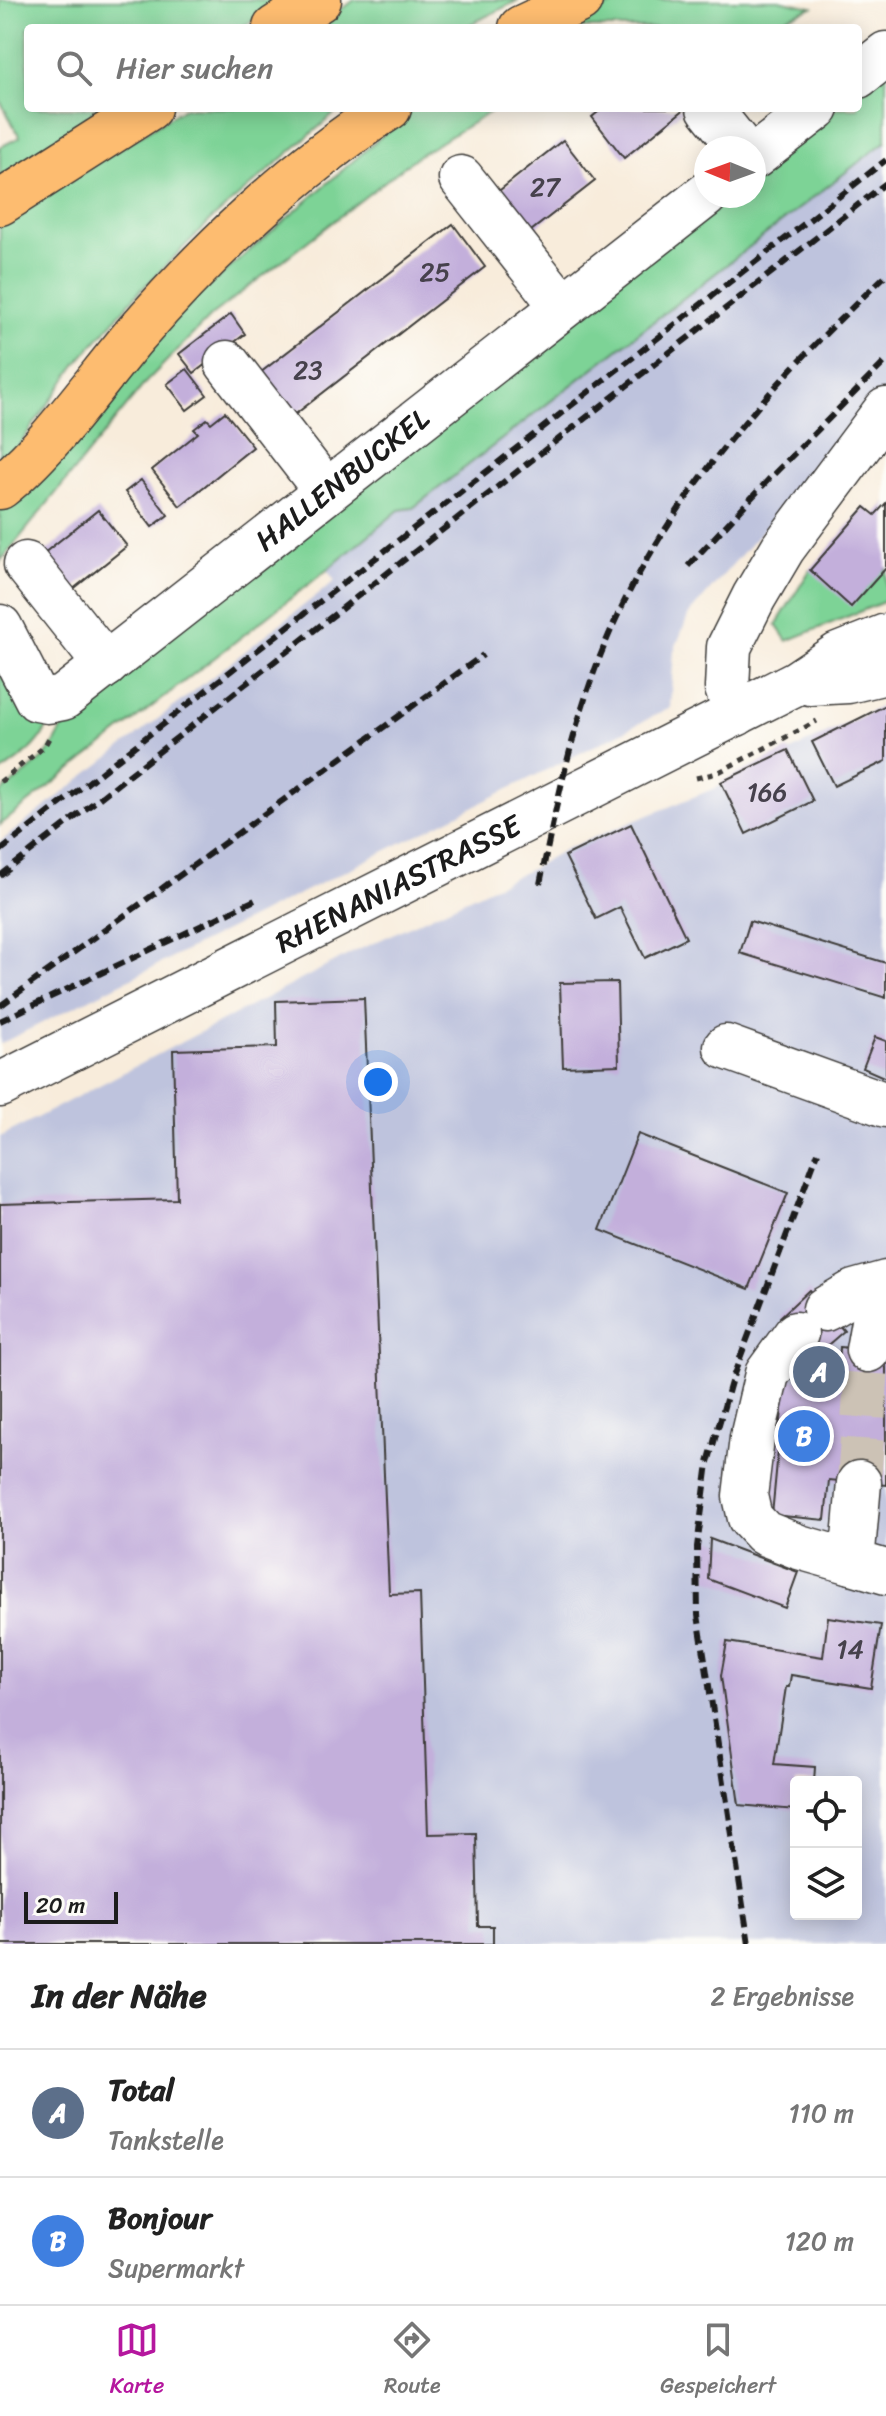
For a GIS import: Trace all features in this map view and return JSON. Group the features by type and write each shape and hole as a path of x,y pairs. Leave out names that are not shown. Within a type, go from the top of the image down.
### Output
{"main road":[{"path":"281,24 319,0"},
{"path":"529,24 580,0"},
{"path":"16,193 143,112"},
{"path":"0,487 33,455 144,325 233,233 299,175 384,112"}],"street":[{"path":"862,73 886,54"},
{"path":"712,112 731,136"},
{"path":"766,148 812,112"},
{"path":"461,178 562,306"},
{"name":"HALLENBUCKEL","path":"63,698 694,204"},
{"path":"227,363 326,491"},
{"path":"736,714 727,688 729,647 783,548 886,410"},
{"path":"26,564 106,665"},
{"path":"0,627 37,699 48,701 63,698"},
{"name":"RHENANIASTRASSE","path":"0,1085 736,714 796,683 838,655 886,636"},
{"name":"RHENANIASTRASSE","path":"796,683 848,681 886,672"},
{"path":"726,1047 886,1105"},
{"path":"859,1483 869,1567 799,1547 764,1533 750,1518 745,1496 752,1438 767,1374 810,1322 854,1292 886,1283"},
{"path":"868,1350 873,1322 886,1309"}],"path":[{"path":"0,782 44,747 63,698"}],"shaded area":[{"path":"886,141 886,394 689,614 674,651 670,708 0,1044 0,842 335,581 327,570 399,510 413,508"},
{"path":"886,704 886,1944 0,1944 0,1137 352,953 531,869 565,849 718,787"}],"green space":[{"path":"0,0 288,0 247,24 24,24 24,112 106,112 0,178 0,147 20,137 0,101"},
{"path":"355,0 519,0 471,24 317,24"},
{"path":"626,0 779,0 812,7 772,24 563,24"},
{"path":"886,70 886,141 413,508 399,510 327,570 0,825 0,793 52,748 70,707 710,208 766,208 766,164 832,112 862,112 862,89"},
{"path":"178,112 336,112 211,220 137,294 78,362 0,472 0,224"},
{"path":"409,112 490,112 419,155 211,316 146,382 0,562 0,500 143,343"},
{"path":"886,568 886,601 787,641 776,625 810,570"},
{"path":"0,653 51,717 37,743 0,773"}],"building":[{"path":"598,112 681,112 624,158 592,117"},
{"path":"563,140 595,181 527,234 495,194"},
{"path":"453,224 485,267 293,416 260,373"},
{"path":"231,314 245,334 194,373 179,354"},
{"path":"187,369 207,395 187,410 167,384"},
{"path":"225,412 253,447 180,506 152,470 198,433 194,429 207,419 211,423"},
{"path":"141,480 168,515 152,527 125,492"},
{"path":"886,503 886,568 851,607 810,570 865,507 875,515"},
{"path":"98,510 127,546 62,598 33,562"},
{"path":"886,705 886,761 834,786 812,742"},
{"path":"788,750 813,801 746,834 721,782"},
{"path":"631,824 686,938 645,958 620,907 596,919 565,856"},
{"path":"750,921 886,963 886,998 740,953"},
{"path":"617,982 619,1065 563,1067 560,983"},
{"path":"364,998 389,1594 420,1593 428,1834 476,1833 478,1926 493,1926 493,1944 0,1944 0,1204 177,1199 173,1050 277,1047 276,1001"},
{"path":"875,1037 886,1041 886,1078 863,1068"},
{"path":"638,1134 788,1193 749,1289 600,1230"},
{"path":"809,1290 844,1331 815,1356 780,1317"},
{"path":"840,1347 886,1351 886,1485 829,1480 825,1520 772,1515 785,1378 838,1383"},
{"path":"710,1539 798,1572 785,1608 708,1579"},
{"path":"828,1617 881,1625 871,1688 791,1675 789,1687 786,1687 774,1764 815,1767 814,1776 790,1776 790,1809 739,1805 721,1676 727,1642 823,1657"}],"tunnel":[{"path":"859,1483 868,1350"}],"railway":[{"path":"0,851 886,160"},
{"path":"0,876 886,183"},
{"path":"540,884 578,720 620,610 649,556 718,455 757,407 886,275"},
{"path":"688,566 886,361"},
{"path":"0,1006 483,655"},
{"path":"0,1021 255,900"},
{"path":"749,1944 698,1615 697,1547 708,1463 731,1382 818,1152"}],"place":[{"name":"Total","path":"819,1372"},
{"name":"Bonjour","path":"804,1436"}]}
